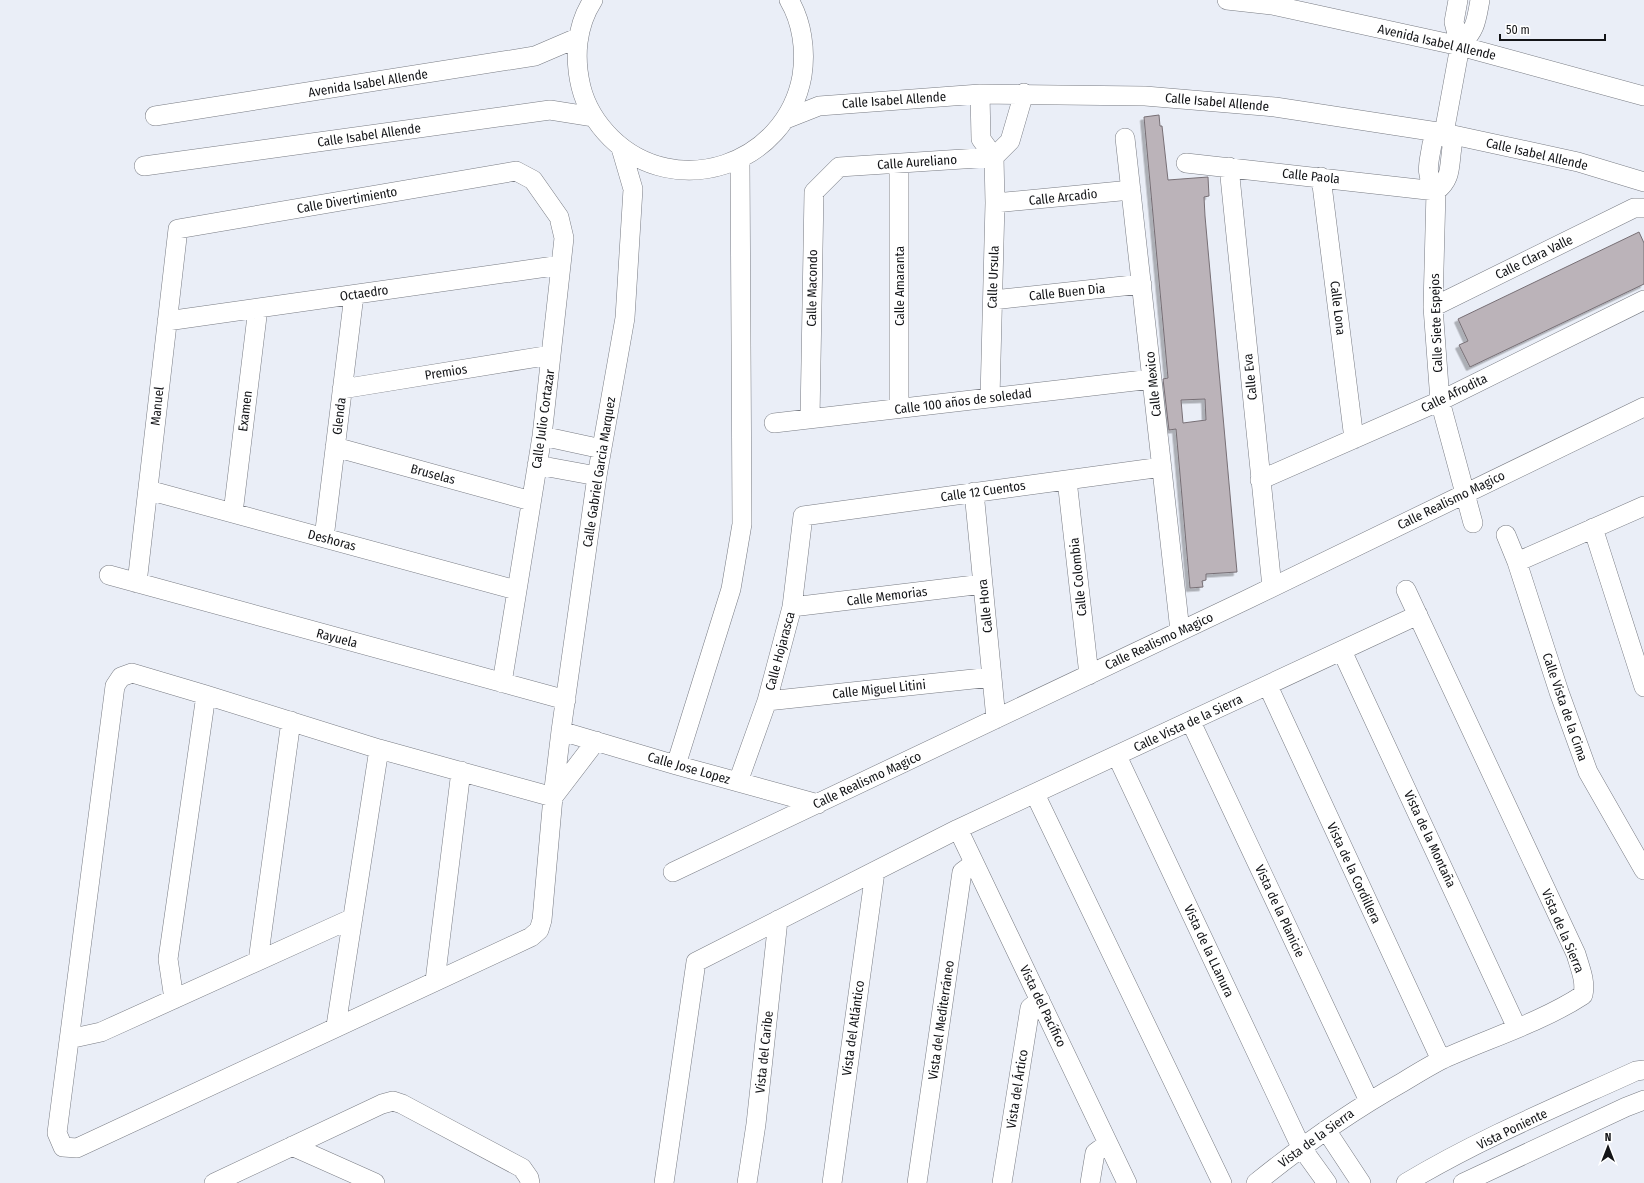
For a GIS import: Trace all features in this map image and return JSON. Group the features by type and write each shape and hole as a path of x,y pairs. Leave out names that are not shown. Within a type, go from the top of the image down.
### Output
{"street":[{"path":"592,0 587,9 578,38 576,69 584,99 599,126 621,148 648,163 679,170 710,169 740,160 765,143 786,119 799,91 804,61 801,30 789,0"},
{"name":"Avenida Isabel Allende","path":"1227,0 1272,5 1460,46 1644,96"},
{"path":"1444,133 1460,46 1454,22 1458,0"},
{"path":"1460,46 1472,33 1475,26 1479,0"},
{"name":"Avenida Isabel Allende","path":"155,116 535,56 578,38"},
{"path":"980,94 981,139 994,157 1010,141 1024,93"},
{"name":"Calle Isabel Allende","path":"786,119 819,106 980,94 1024,93 1145,96 1275,107 1444,133 1578,162 1644,182"},
{"name":"Calle Isabel Allende","path":"144,166 550,110 594,117"},
{"name":"Calle Siete Espejos","path":"1444,133 1432,144 1428,173 1429,180 1436,191 1433,307 1440,401 1473,523"},
{"name":"Calle Mexico","path":"1125,138 1180,631"},
{"name":"Calle Gabriel Garcia Marquez","path":"435,981 531,937 539,930 542,920 553,797 561,731 597,476 625,318 633,189 621,148"},
{"name":"Calle Aureliano","path":"839,167 994,157"},
{"name":"Calle Ursula","path":"990,398 996,203 994,157"},
{"path":"676,765 731,589 742,524 740,160"},
{"name":"Calle Paola","path":"1186,162 1436,191"},
{"name":"Calle Amaranta","path":"899,164 899,408"},
{"name":"Calle Macondo","path":"810,418 814,192 839,167"},
{"name":"Calle Eva","path":"1229,167 1272,587"},
{"name":"Calle Divertimiento","path":"178,228 516,171"},
{"name":"Calle Julio Cortazar","path":"502,683 542,436 564,238 559,217 533,180 516,171"},
{"name":"Calle Lona","path":"1321,177 1354,439"},
{"name":"Calle Arcadio","path":"996,203 1131,190"},
{"name":"Calle Clara Valle","path":"1433,307 1639,208"},
{"name":"Manuel","path":"137,583 178,228"},
{"name":"Octaedro","path":"167,321 561,265"},
{"name":"Calle Buen Dia","path":"992,300 1142,284"},
{"name":"Glenda","path":"324,538 354,295"},
{"name":"Calle Afrodita","path":"1260,480 1440,401 1644,300"},
{"name":"Examen","path":"233,513 258,308"},
{"name":"Premios","path":"342,389 551,355"},
{"name":"Calle 100 años de soledad","path":"774,423 1152,379"},
{"name":"Calle Realismo Magico","path":"673,872 1089,675 1644,407"},
{"path":"542,436 602,449"},
{"name":"Bruselas","path":"335,447 531,501"},
{"path":"537,466 597,476"},
{"name":"Calle 12 Cuentos","path":"803,516 1162,467"},
{"name":"Calle Colombia","path":"1067,480 1089,675"},
{"name":"Deshoras","path":"148,490 516,590"},
{"name":"Calle Hora","path":"974,492 996,719"},
{"path":"1517,562 1644,506"},
{"name":"Calle Hojarasca","path":"738,782 767,701 792,607 803,516"},
{"path":"1592,528 1644,687"},
{"name":"Calle Vista de la Cima","path":"1506,535 1517,562 1559,692 1588,772 1644,870"},
{"name":"Rayuela","path":"109,576 566,700"},
{"name":"Calle Memorias","path":"792,607 983,584"},
{"name":"Vista de la Sierra","path":"1256,1183 1301,1147 1369,1101 1441,1060 1517,1028 1569,1004 1583,995 1583,975 1576,954 1406,590"},
{"name":"Calle Vista de la Sierra","path":"664,1183 696,962 958,829 1191,722 1418,615"},
{"name":"Vista de la Montaña","path":"1342,651 1517,1028"},
{"path":"461,772 435,981 77,1148 63,1147 57,1133 115,686 121,677 132,673 206,694 379,749 553,797 596,741"},
{"name":"Calle Miguel Litini","path":"767,701 992,677"},
{"name":"Vista de la Cordillera","path":"1268,686 1441,1060"},
{"path":"174,999 168,959 206,694"},
{"path":"258,961 291,721"},
{"name":"Vista de la Planicie","path":"1191,722 1369,1101"},
{"name":"Calle Jose Lopez","path":"561,731 676,765 818,804"},
{"path":"336,1026 379,749"},
{"name":"Vista de la LLanura","path":"1117,756 1301,1147 1327,1183"},
{"path":"1035,794 1222,1183"},
{"name":"Vista del Pacífico","path":"958,829 1126,1183"},
{"name":"Vista del Mediterráneo","path":"917,1183 962,872 974,863"},
{"name":"Vista del Atlántico","path":"832,1183 875,872"},
{"path":"69,1039 101,1032 353,918"},
{"name":"Vista del Caribe","path":"747,1183 756,1124 778,920"},
{"name":"Vista del Ártico","path":"1002,1183 1030,1008 1040,1000"},
{"name":"Vista Poniente","path":"1406,1183 1430,1168 1571,1100 1636,1071 1644,1070"},
{"path":"1464,1183 1644,1100"},
{"path":"214,1183 382,1104 393,1101 402,1104 522,1168 529,1178 530,1183"},
{"path":"1326,1130 1361,1183"},
{"path":"1090,1183 1095,1153 1107,1144"},
{"path":"292,1146 375,1183"}],"building":[{"path":"1159,115 1160,126 1162,126 1168,180 1208,177 1209,196 1204,197 1205,216 1237,572 1206,574 1206,580 1202,581 1203,587 1190,588 1176,429 1169,430 1163,379 1168,378 1144,117","holes":["1205,399 1206,420 1183,423 1181,400"]},
{"path":"1639,232 1644,243 1644,284 1470,367 1459,345 1468,341 1458,319"}]}
